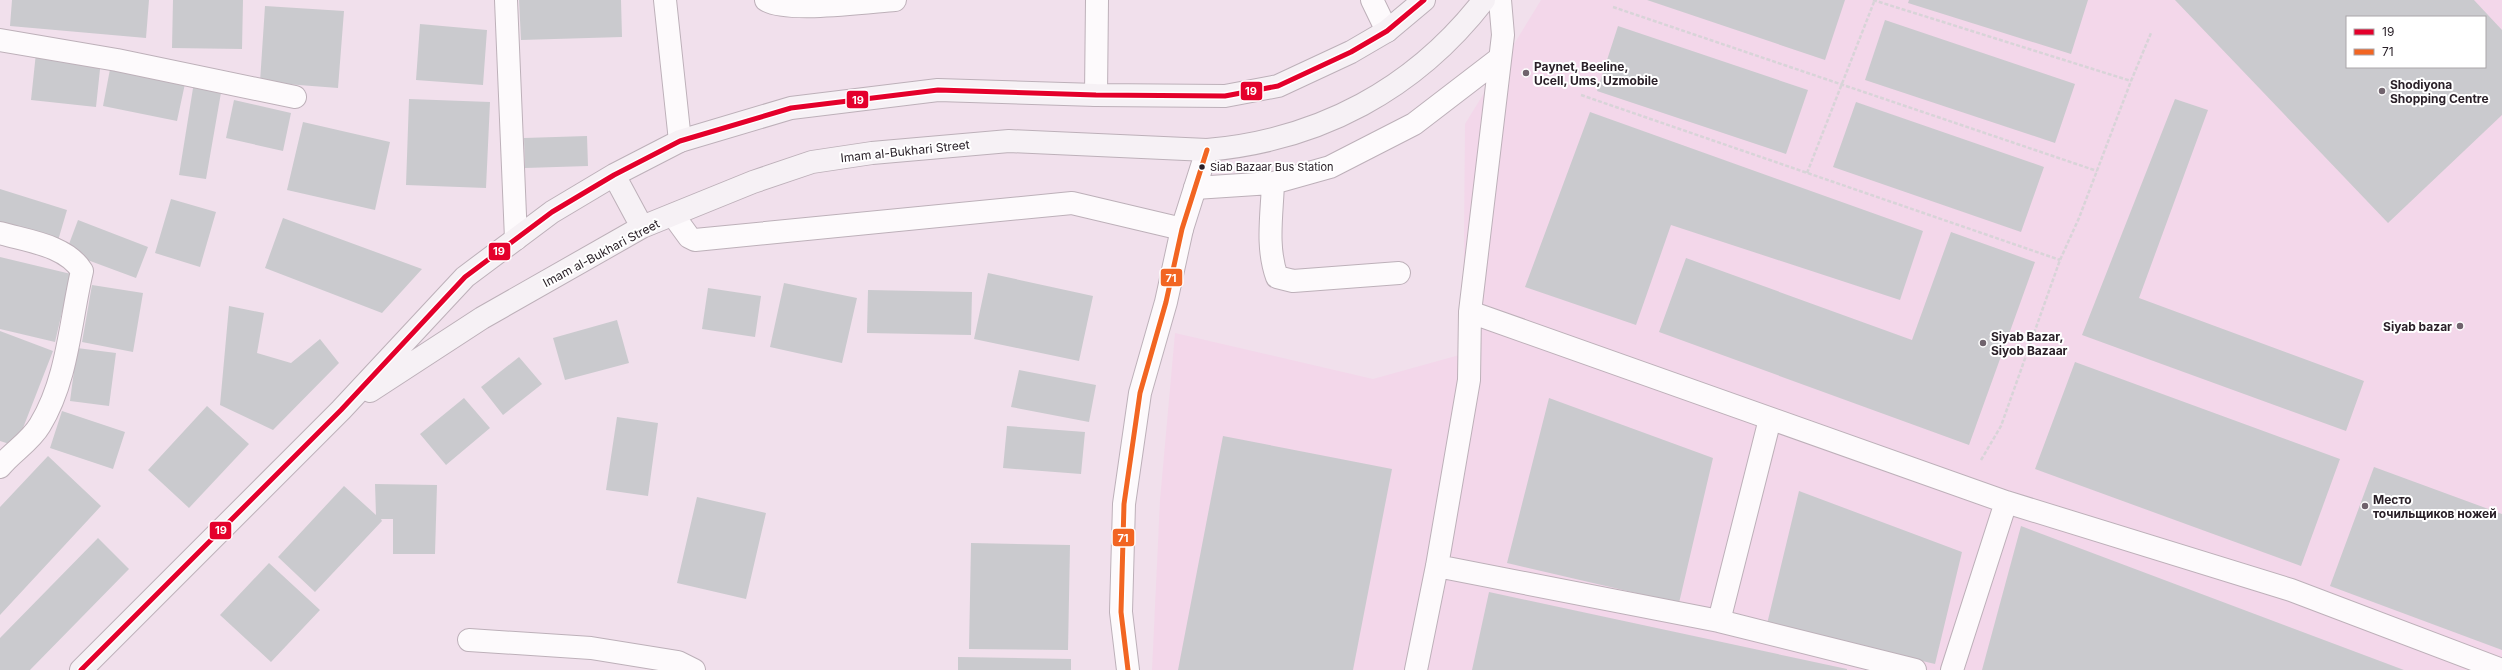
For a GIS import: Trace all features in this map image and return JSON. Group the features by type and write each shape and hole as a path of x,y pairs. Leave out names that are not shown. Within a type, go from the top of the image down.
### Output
{"main road":[{"name":"Imam al-Bukhari Street","path":"81,670 341,410 465,277 552,212 614,175 680,142 790,108 938,90 1096,95 1225,96 1278,86 1351,52 1387,31 1424,0"},
{"name":"Imam al-Bukhari Street","path":"341,410 482,318 642,227 753,182 812,162 872,153 1009,142 1207,150 1236,147 1299,132 1340,115 1380,95 1434,56 1464,26 1484,0"},
{"path":"614,175 642,227"}],"street":[{"path":"506,0 516,239"},
{"path":"664,0 680,142"},
{"path":"766,0 770,3 801,6 895,0"},
{"path":"1096,95 1097,0"},
{"path":"1372,0 1387,31"},
{"path":"1416,670 1438,566 1469,380 1470,312 1503,35 1500,0"},
{"path":"0,40 117,60 295,97"},
{"path":"1195,188 1273,183 1330,168 1414,124 1500,58"},
{"path":"1128,670 1121,612 1124,504 1140,392 1166,302 1182,229 1207,150"},
{"path":"1273,183 1271,244 1272,262 1277,277 1293,281 1399,273"},
{"path":"673,215 694,240 1072,203 1182,229"},
{"path":"0,233 57,250 75,260 82,271 67,352 55,394 40,425 26,443 0,467"},
{"path":"1470,312 2006,502 2291,590 2502,670"},
{"path":"1720,622 1770,419"},
{"path":"1952,670 2006,502"},
{"path":"1438,566 1720,622 1915,670"},
{"path":"469,640 591,648 678,662 694,670"}],"path":[{"path":"1807,173 1840,84 1874,1 2131,81"},
{"path":"1613,8 2097,171"},
{"path":"1967,487 2001,426 2060,260 2097,171 2151,33"},
{"path":"1581,95 2060,260"}],"shaded area":[{"name":"Siyab Bazar, Siyob Bazaar","path":"1541,0 2502,0 2502,670 1152,670 1160,500 1175,333 1373,379 1463,354 1465,124"}],"building":[{"path":"12,0 149,0 146,38 10,26"},
{"path":"173,0 243,0 242,49 172,48"},
{"path":"519,0 621,0 622,37 521,40"},
{"path":"1647,0 1845,0 1825,60"},
{"path":"1909,0 2088,0 2071,54 1908,3"},
{"name":"Shodiyona Shopping Centre","path":"2175,0 2474,0 2502,30 2502,115 2388,223"},
{"path":"265,6 344,11 338,88 260,82"},
{"path":"1885,20 2075,84 2055,143 1865,80"},
{"path":"420,24 487,30 483,85 416,80"},
{"path":"1618,26 1808,90 1786,154 1597,91"},
{"path":"36,53 101,60 96,107 31,100"},
{"path":"111,64 186,79 177,121 103,106"},
{"path":"194,82 222,87 206,179 179,175"},
{"path":"409,99 490,102 486,188 406,185"},
{"path":"2175,99 2208,110 2139,298 2364,381 2346,431 2082,335"},
{"path":"234,100 291,113 283,151 226,138"},
{"path":"1856,102 2044,167 2021,232 1833,167"},
{"path":"1590,112 1923,231 1900,300 1671,225 1636,325 1525,287"},
{"path":"303,122 390,142 375,210 287,190"},
{"path":"587,136 588,166 525,168 524,138"},
{"path":"0,189 67,210 57,244 0,226"},
{"path":"171,199 216,212 200,267 155,253"},
{"path":"283,218 422,269 382,313 265,268"},
{"path":"78,220 148,247 136,278 66,252"},
{"path":"1951,232 2035,262 1969,445 1659,332 1686,258 1912,340"},
{"path":"0,257 71,274 55,342 0,329"},
{"path":"988,273 1093,296 1079,361 974,339"},
{"path":"784,283 857,298 842,363 770,347"},
{"path":"92,285 143,293 133,352 82,342"},
{"path":"708,288 761,296 755,337 702,329"},
{"path":"868,290 972,292 971,335 867,333"},
{"path":"229,306 264,313 257,353 291,363 320,339 339,363 273,430 220,405"},
{"path":"617,320 629,363 565,380 553,338"},
{"path":"0,331 53,351 16,446 0,441"},
{"path":"77,348 116,353 109,406 70,401"},
{"path":"519,357 542,384 503,415 481,387"},
{"path":"2075,362 2340,459 2301,566 2035,469"},
{"path":"1019,370 1096,385 1089,422 1011,407"},
{"path":"464,398 490,428 446,465 420,434"},
{"path":"1549,398 1713,458 1679,603 1507,563"},
{"path":"207,406 249,444 189,508 148,470"},
{"path":"62,411 125,432 113,469 50,448"},
{"path":"617,417 658,423 648,496 606,490"},
{"path":"1007,426 1085,432 1081,474 1003,468"},
{"path":"1223,436 1392,469 1353,670 1178,670"},
{"path":"48,456 101,506 0,615 0,507"},
{"path":"2374,467 2502,514 2502,650 2330,586"},
{"path":"375,484 437,485 435,554 393,554 393,519 381,519 382,521 315,592 278,557 344,486 376,515"},
{"path":"1799,491 1962,552 1935,664 1767,624"},
{"path":"697,497 766,513 746,599 677,583"},
{"path":"2021,526 2404,670 1982,670"},
{"path":"98,538 129,569 30,670 0,670 0,638"},
{"path":"971,543 1070,545 1068,650 969,649"},
{"path":"269,563 320,610 271,662 220,615"},
{"path":"1489,592 1847,669 1847,670 1472,670"},
{"path":"958,657 1071,659 1071,670 958,670"}],"transit line":[{"name":"19","path":"81,670 341,410 465,277 552,212 614,175 680,141 791,108 938,90 1096,95 1225,96 1278,86 1351,52 1387,31 1424,0"},
{"name":"71","path":"1128,670 1121,612 1124,504 1140,393 1166,302 1182,229 1207,150"}],"place":[{"name":"Paynet, Beeline, Ucell, Ums, Uzmobile","path":"1526,73"},
{"name":"Shodiyona Shopping Centre","path":"2382,91"},
{"name":"Siab Bazaar Bus Station","path":"1202,167"},
{"name":"Siyab bazar","path":"2460,326"},
{"name":"Siyab Bazar, Siyob Bazaar","path":"1983,343"},
{"name":"Место точильщиков ножей","path":"2365,506"}]}
